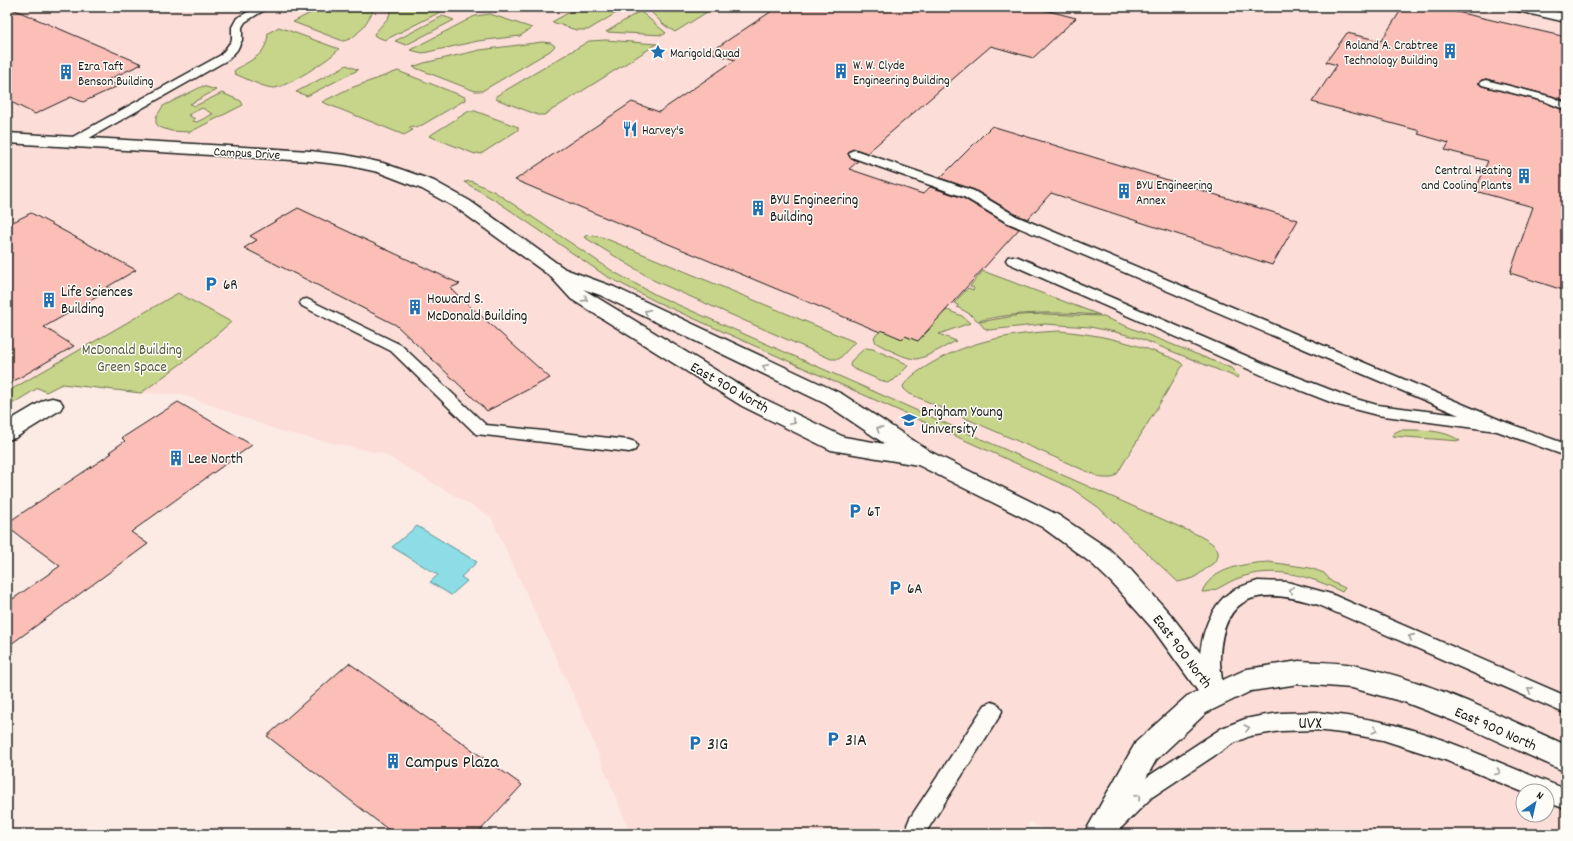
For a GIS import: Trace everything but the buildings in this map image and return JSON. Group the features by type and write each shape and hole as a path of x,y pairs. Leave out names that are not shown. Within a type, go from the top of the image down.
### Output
{"street":[{"path":"1519,7 1566,18"},
{"name":"Campus Drive","path":"7,138 243,151 346,160 383,168 421,182 453,198 475,213"},
{"name":"East 900 North","path":"475,213 557,272 578,295 750,401 839,444 923,458"},
{"name":"East 900 North","path":"557,272 607,291 834,399 923,458 1050,521 1100,556 1121,576 1162,622 1215,693 1239,682 1266,675 1295,672 1328,672 1362,677 1397,687 1433,700 1566,759"},
{"path":"7,432 52,404"},
{"path":"1099,834 1148,749 1169,726 1190,709 1215,693"}],"lane":[{"path":"73,142 225,57 233,48 237,40 238,27 241,20 264,7"},
{"path":"1486,84 1548,99 1566,107"},
{"path":"855,154 969,194 1011,219 1499,426 1566,450"},
{"path":"1013,260 1269,372 1344,401 1377,410 1499,426"},
{"path":"307,303 396,348 482,430 629,446"},
{"path":"1215,693 1210,670 1210,649 1214,630 1221,613 1233,600 1249,591 1268,588 1286,589 1324,599 1566,705"},
{"path":"918,825 992,711"},
{"name":"UVX","path":"1099,834 1144,790 1223,737 1240,730 1264,724 1297,721 1333,722 1362,727 1447,751 1526,783"},
{"name":"UVX","path":"1555,795 1566,800"}],"shaded area":[{"name":"Brigham Young University","path":"7,7 1566,7 1566,834 1051,834 1030,821 1022,834 631,834 580,709 491,517 384,454 283,432 181,394 141,393 65,385 36,390 7,408"}],"green space":[{"path":"322,7 375,7 366,23 358,33 343,41 293,22"},
{"path":"393,7 450,7 385,40 375,36 374,34 388,18"},
{"path":"579,7 626,7 588,30 576,30 552,22"},
{"path":"646,7 715,7 675,32 664,25"},
{"path":"640,11 666,33 663,35 606,32"},
{"path":"490,14 532,28 520,36 478,41 423,53 410,50 475,16"},
{"path":"443,16 454,20 406,45 395,41"},
{"path":"279,27 339,49 308,72 279,87 273,88 264,86 235,74 235,70 261,52 266,44 268,33"},
{"path":"606,40 657,44 544,115 538,115 496,99 496,96 589,41"},
{"path":"542,42 551,43 555,46 550,51 482,91 475,91 413,67 480,50"},
{"path":"347,65 358,70 307,96 296,92"},
{"path":"398,71 465,97 465,100 417,128 412,126 409,128 413,130 404,135 322,102 348,89"},
{"path":"203,86 216,90 190,104 195,106 222,93 241,101 243,105 190,132 171,131 159,127 156,123 156,117 163,106","holes":["202,108 213,114 197,122 192,121 195,119 188,115"]},
{"path":"469,111 475,111 518,127 518,130 481,154 475,154 429,136"},
{"path":"471,181 495,192 614,272 656,295 1198,535 1214,545 1218,552 1216,561 1194,578 1178,582 1098,507 1071,488 657,302 606,276 498,202 464,182"},
{"path":"587,235 602,237 855,342 839,359 831,359 655,281 584,237"},
{"path":"983,271 1100,315 1039,313 1008,315 978,321 970,314 957,307 958,305 954,303 968,288 973,290 974,288 970,286"},
{"name":"McDonald Building Green Space","path":"178,293 231,322 193,355 141,393 62,384 46,392 38,388 7,407 7,392"},
{"path":"947,310 962,316 970,323 939,334 956,341 930,354 912,359 876,343 874,337 884,328 902,339 905,336 918,341 930,329 906,318 942,314"},
{"path":"1045,314 1101,316 1231,368 1239,376 1238,378 1139,338 1115,332 1090,327 1045,324 989,330 984,328 979,322 1020,315"},
{"path":"1060,331 1099,336 1124,342 1173,358 1183,365 1117,474 1112,478 1102,478 910,394 904,389 903,386 906,382 920,370 947,355 978,343 1010,336"},
{"path":"865,348 873,349 905,363 908,366 894,380 887,383 850,366 851,361"},
{"path":"1400,430 1439,432 1454,437 1460,441 1392,436"},
{"path":"1269,562 1310,568 1324,573 1332,582 1345,588 1342,592 1305,577 1278,572 1265,572 1239,578 1212,591 1202,592 1213,577 1221,572 1231,568"}],"water":[{"path":"417,526 477,562 461,577 467,581 451,595 430,582 438,575 392,547"}],"place":[{"name":"Roland A. Crabtree Technology Building","path":"1450,51"},
{"name":"Marigold Quad","path":"658,52"},
{"name":"W. W. Clyde Engineering Building","path":"841,71"},
{"name":"Ezra Taft Benson Building","path":"66,72"},
{"name":"Harvey's","path":"630,129"},
{"name":"Central Heating and Cooling Plants","path":"1524,176"},
{"name":"BYU Engineering Annex","path":"1124,191"},
{"name":"BYU Engineering Building","path":"758,208"},
{"name":"6R","path":"211,284"},
{"name":"Life Sciences Building","path":"49,300"},
{"name":"Howard S. McDonald Building","path":"415,307"},
{"name":"Brigham Young University","path":"909,420"},
{"name":"Lee North","path":"176,458"},
{"name":"6T","path":"855,511"},
{"name":"6A","path":"895,588"},
{"name":"31A","path":"833,739"},
{"name":"31G","path":"695,743"},
{"name":"Campus Plaza","path":"393,761"}]}
